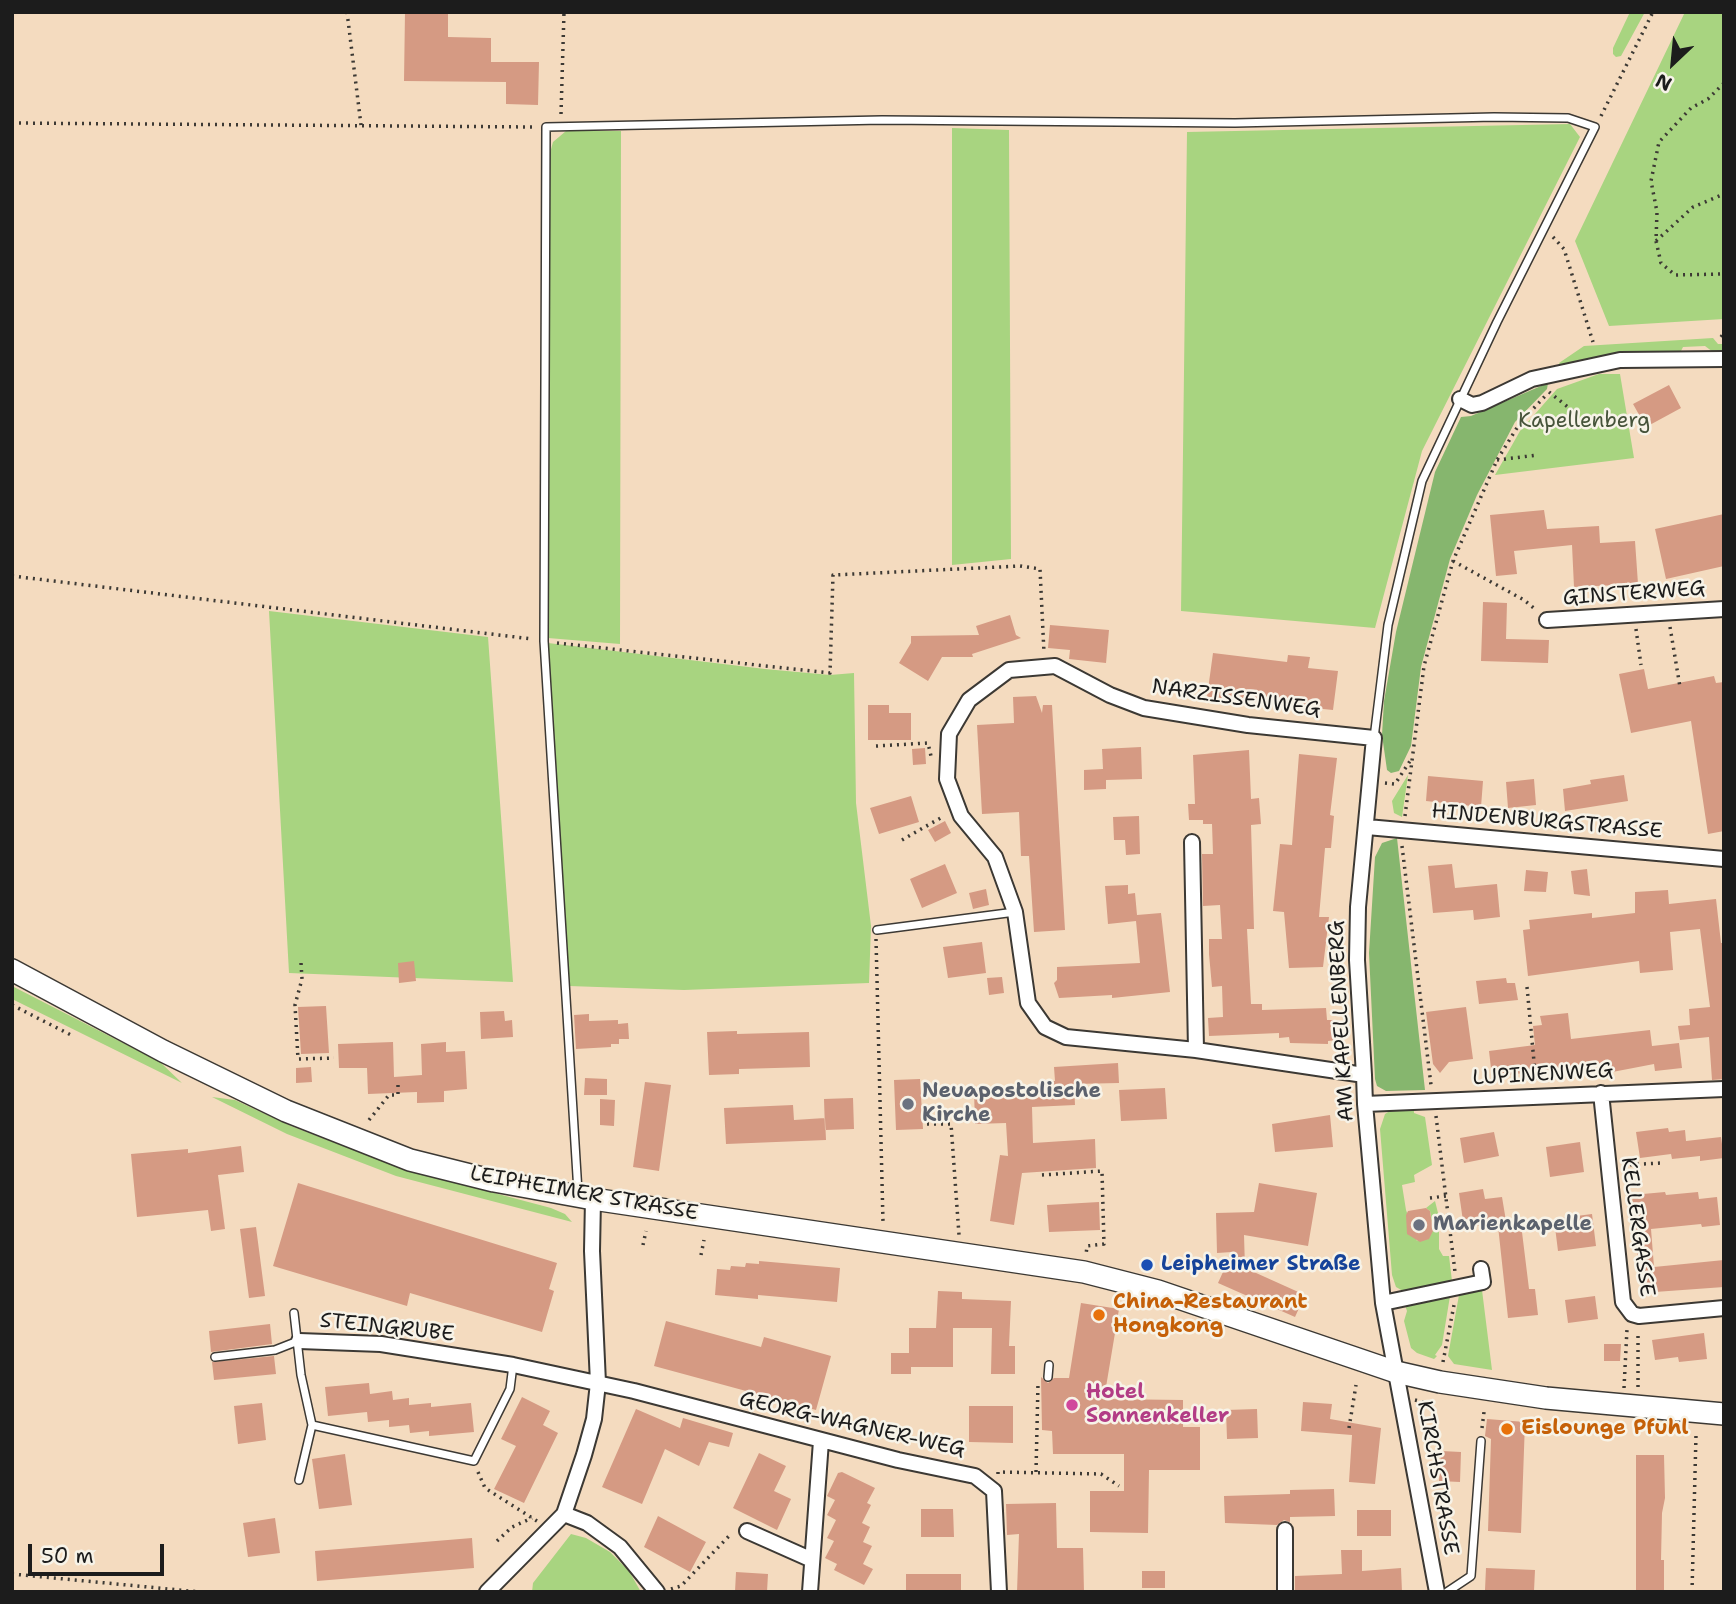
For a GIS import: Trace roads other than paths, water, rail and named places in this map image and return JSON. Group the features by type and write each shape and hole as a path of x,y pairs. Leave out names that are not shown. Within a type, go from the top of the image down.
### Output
{"main road":[{"name":"LEIPHEIMER STRASSE","path":"12,970 163,1051 357,1141 410,1160 482,1178 586,1198 884,1240 1084,1272 1158,1292 1396,1372 1546,1398 1724,1414"}],"street":[{"path":"1460,399 1472,405 1482,403 1532,379 1620,360 1724,359"},
{"name":"GINSTERWEG","path":"1547,620 1724,609"},
{"name":"NARZISSENWEG","path":"1364,1075 1196,1050 1066,1037 1045,1027 1028,1003 1015,912 995,857 961,816 947,779 949,734 969,700 1009,670 1045,666 1055,666 1110,695 1144,708 1248,725 1374,738"},
{"name":"AM KAPELLENBERG","path":"1374,738 1358,906 1357,960 1365,1104 1383,1303 1396,1372"},
{"name":"HINDENBURGSTRASSE","path":"1367,827 1724,859"},
{"path":"1192,842 1196,1050"},
{"name":"LUPINENWEG","path":"1365,1104 1724,1090"},
{"name":"KELLERGASSE","path":"1601,1093 1623,1302 1635,1315 1724,1308"},
{"path":"487,1592 564,1514 587,1443 598,1383 592,1251 586,1198"},
{"path":"1383,1303 1483,1282 1481,1269"},
{"name":"STEINGRUBE","path":"299,1340 381,1344 513,1365 598,1383"},
{"name":"KIRCHSTRASSE","path":"1396,1372 1437,1592"},
{"name":"GEORG-WAGNER-WEG","path":"598,1383 821,1441 975,1476 994,1491 999,1592"},
{"path":"810,1592 810,1559 821,1441"},
{"path":"564,1514 587,1523 620,1547 660,1592"},
{"path":"1285,1530 1285,1592"},
{"path":"747,1531 810,1559"}],"lane":[{"path":"586,1198 544,641 546,127 882,120 1235,122 1494,117 1567,118 1595,127 1422,481 1388,625 1374,738"},
{"path":"877,930 1015,912"},
{"path":"215,1357 275,1350 299,1340 294,1313"},
{"name":"STEINGRUBE","path":"299,1340 301,1375 312,1425 299,1480"},
{"path":"312,1425 474,1461 510,1389 513,1365"},
{"path":"1048,1377 1049,1366"},
{"path":"1447,1592 1471,1576 1481,1441"}],"place":[{"name":"Neuapostolische Kirche","path":"908,1104"},
{"name":"Marienkapelle","path":"1419,1225"},
{"name":"Leipheimer Straße","path":"1147,1265"},
{"name":"China-Restaurant Hongkong","path":"1099,1315"},
{"name":"Hotel Sonnenkeller","path":"1072,1405"},
{"name":"Eislounge Pfuhl","path":"1507,1429"}],"park label":[{"name":"Kapellenberg","path":"1584,422"}]}
